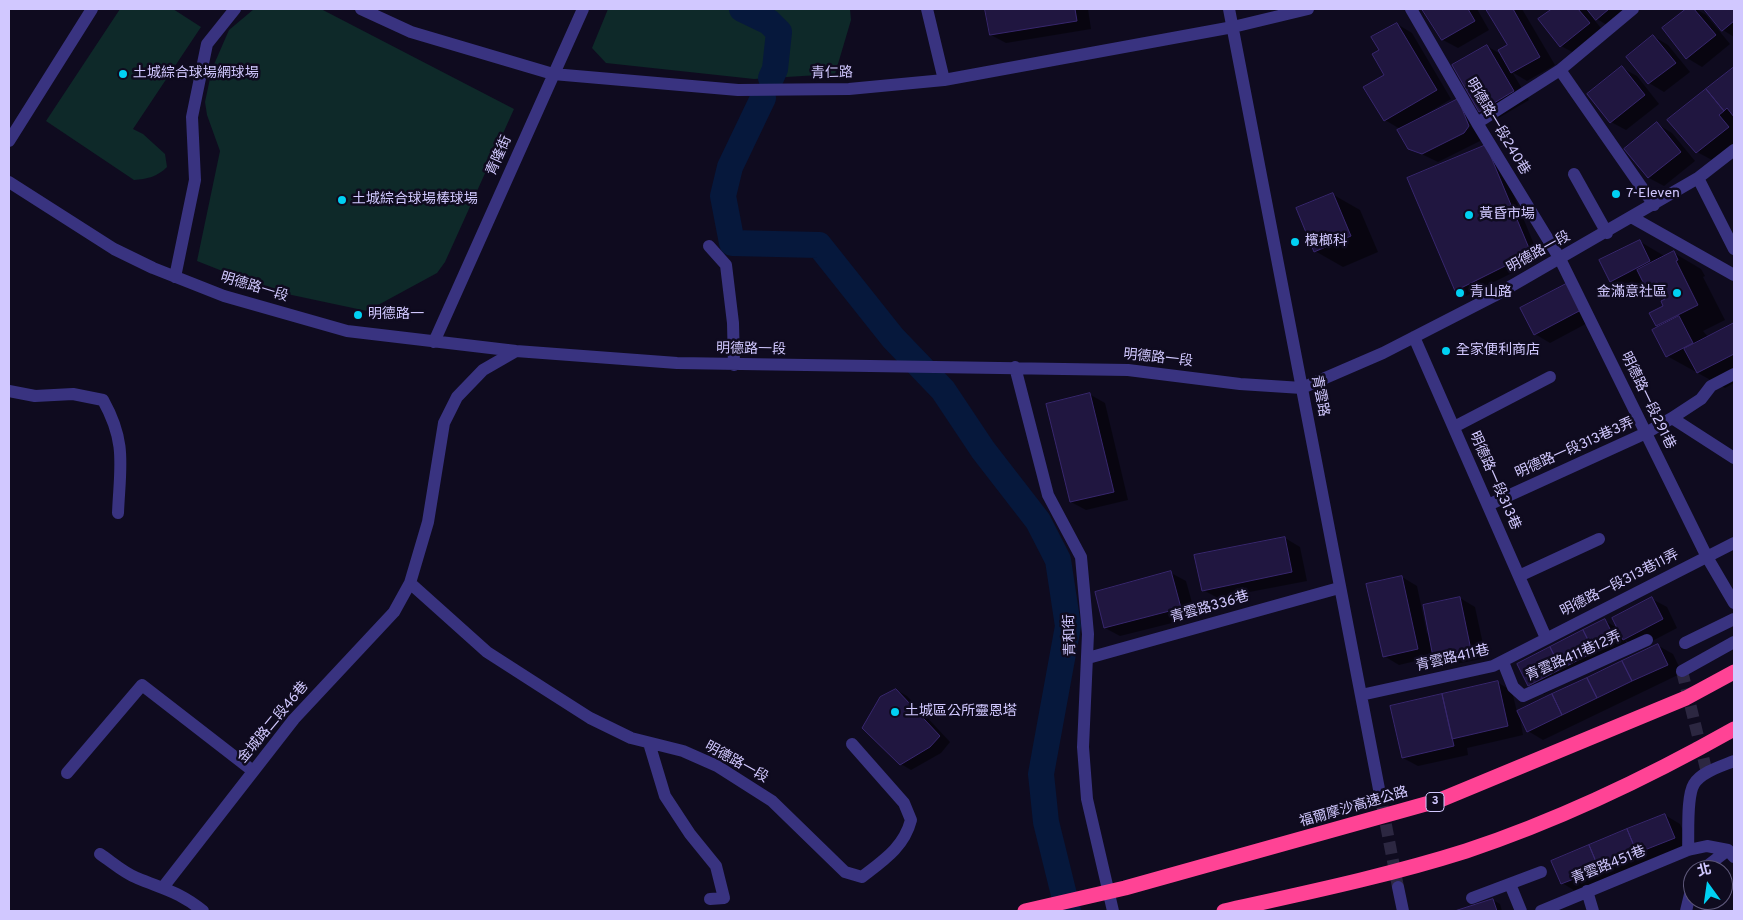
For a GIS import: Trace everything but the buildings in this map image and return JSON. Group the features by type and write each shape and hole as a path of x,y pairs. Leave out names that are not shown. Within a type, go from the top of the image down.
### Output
{"highway":[{"name":"福爾摩沙高速公路","path":"1024,911 1120,889 1440,800 1686,698 1734,672"},
{"path":"1224,911 1334,887 1466,850 1576,809 1734,729"}],"street":[{"path":"9,140 92,9"},
{"path":"175,277 195,180 192,118 207,44 235,9"},
{"name":"青仁路","path":"361,9 411,32 552,74 738,90 848,89 944,80 1233,28 1308,9"},
{"name":"青隆街","path":"434,342 552,74 583,9"},
{"path":"927,9 944,80"},
{"name":"青雲路","path":"1229,9 1379,789"},
{"name":"明德路一段240巷","path":"1412,9 1476,123 1560,259"},
{"path":"1476,123 1560,70 1633,9"},
{"path":"1560,70 1654,205"},
{"name":"明德路一段","path":"9,182 114,249 175,277 224,296 347,331 516,351 677,363 1128,370 1240,384 1302,388 1414,337 1560,259 1698,178 1734,150"},
{"path":"1574,174 1606,232"},
{"path":"1698,178 1734,249"},
{"path":"1632,218 1734,274"},
{"path":"709,246 726,265 733,323 734,365"},
{"name":"明德路一段291巷","path":"1560,259 1707,557"},
{"name":"明德路一段313巷","path":"1414,337 1546,638"},
{"path":"410,583 428,522 444,423 457,397 483,370 516,351"},
{"name":"青和街","path":"1015,367 1048,495 1081,557 1088,658 1083,747 1087,800 1113,911"},
{"name":"明德路一段313巷3弄","path":"1488,505 1646,433 1701,399 1710,386 1734,374"},
{"path":"1454,427 1550,377"},
{"path":"9,391 35,396 73,394 102,400 113,418 121,446 118,513"},
{"path":"1672,418 1734,458"},
{"path":"1519,576 1599,539"},
{"name":"明德路一段313巷11弄","path":"1546,638 1734,543"},
{"path":"1707,557 1734,602"},
{"name":"明德路一段","path":"410,583 487,652 590,718 631,738 683,751 717,766 772,801 845,872 862,877 883,861 906,836 911,820 904,803 852,744"},
{"name":"金城路二段46巷","path":"164,886 294,719 394,612 410,583"},
{"name":"青雲路336巷","path":"1088,658 1340,588"},
{"path":"1685,643 1734,619"},
{"name":"青雲路411巷","path":"1361,696 1493,666 1546,638"},
{"name":"青雲路411巷12弄","path":"1503,662 1513,687 1523,696 1647,640"},
{"path":"1682,671 1734,642"},
{"path":"67,773 142,685 253,771"},
{"path":"649,743 665,796 690,834 716,866 724,898 710,900"},
{"path":"1688,850 1691,799 1694,784 1707,773 1734,761"},
{"name":"青雲路451巷","path":"1541,911 1688,850 1707,846 1731,853"},
{"path":"1719,860 1731,853"},
{"path":"100,854 135,878 164,886 191,901 203,911"},
{"path":"1472,898 1541,872"},
{"path":"1510,884 1521,911"},
{"path":"1398,887 1403,911"},
{"path":"1587,891 1593,911"}],"green space":[{"name":"土城綜合球場網球場","path":"120,9 173,9 201,27 133,129 143,134 165,154 167,167 156,175 139,180 134,180 46,121"},
{"name":"土城綜合球場棒球場","path":"254,9 321,9 514,109 445,262 437,273 367,311 273,291 197,261 220,151 207,115 205,102 212,69 229,30"},
{"path":"608,9 850,9 851,20 835,74 754,79 606,63 592,48"}],"waterway":[{"path":"742,9 769,22 779,32 775,69 771,78"},
{"path":"763,98 730,167 723,196 732,243 819,245 893,338 943,390 983,450 1038,521 1058,560 1068,626 1041,774 1046,822 1068,911"}],"tunnel":[{"path":"1682,671 1707,773"},
{"path":"1379,789 1398,887"}],"place":[{"name":"土城綜合球場網球場","path":"123,74"},
{"name":"7-Eleven","path":"1616,194"},
{"name":"土城綜合球場棒球場","path":"342,200"},
{"name":"黃昏市場","path":"1469,215"},
{"name":"檳榔科","path":"1295,242"},
{"name":"青山路","path":"1460,293"},
{"name":"金滿意社區","path":"1677,293"},
{"name":"明德路一","path":"358,315"},
{"name":"全家便利商店","path":"1446,351"},
{"name":"土城區公所靈恩塔","path":"895,712"}]}
